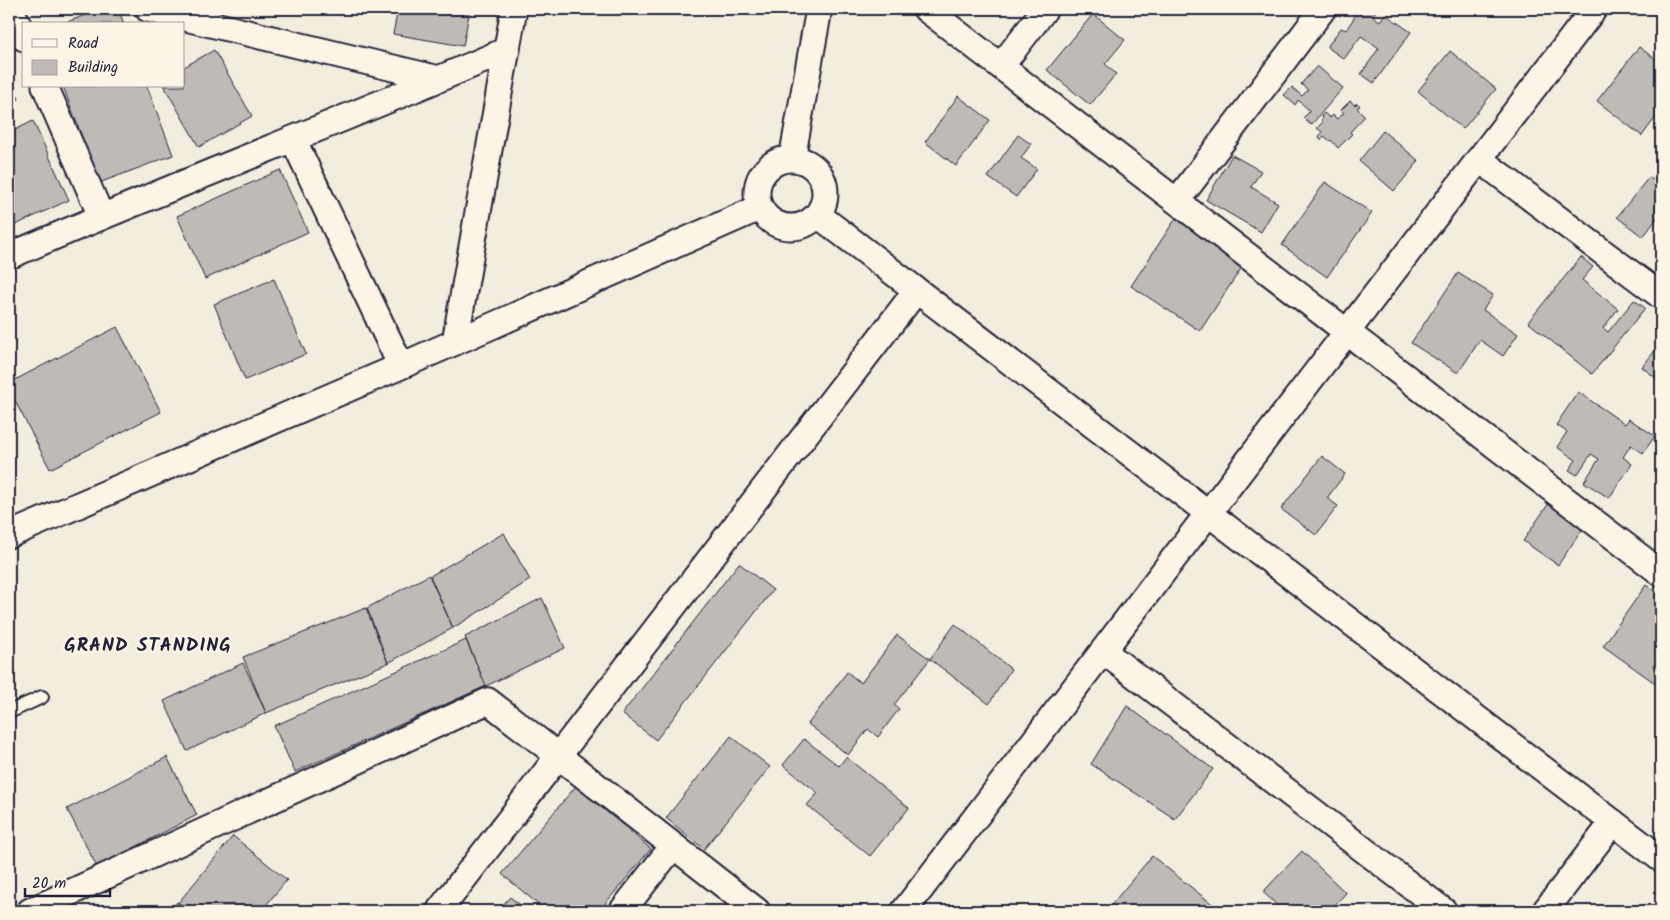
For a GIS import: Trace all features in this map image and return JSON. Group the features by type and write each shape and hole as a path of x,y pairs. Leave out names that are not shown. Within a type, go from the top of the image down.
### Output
{"street":[{"path":"11,9 22,34"},
{"path":"148,9 439,79"},
{"path":"455,342 514,9"},
{"path":"792,159 819,9"},
{"path":"926,9 1661,573"},
{"path":"1001,66 1045,9"},
{"path":"1177,201 1323,9"},
{"path":"904,911 1594,9"},
{"path":"9,256 101,216 293,139 506,50"},
{"path":"46,88 101,216"},
{"path":"293,139 401,366"},
{"path":"792,159 810,165 817,171 825,188 825,198 818,215 809,223 798,227 786,228 765,218 759,208 756,190 762,174 770,166 781,160 792,159"},
{"path":"1479,159 1661,296"},
{"path":"9,535 401,366 759,208"},
{"path":"818,215 1661,859"},
{"path":"439,911 916,291"},
{"path":"1103,651 1444,911"},
{"path":"30,911 488,701 757,911"},
{"path":"1545,911 1613,822"},
{"path":"622,911 673,846"}],"lane":[{"path":"9,712 42,697"}],"building":[{"path":"101,9 118,9 123,22 67,22"},
{"path":"398,9 470,9 463,46 393,34"},
{"path":"1347,9 1378,9 1372,16 1380,21 1385,14 1411,32 1374,83 1361,74 1379,48 1361,36 1344,59 1327,47 1341,28 1346,30 1356,15"},
{"path":"1093,14 1125,40 1105,64 1116,74 1090,105 1047,70"},
{"path":"1639,47 1661,63 1661,110 1642,136 1597,101"},
{"path":"214,50 252,116 199,147 165,88 185,88 185,66"},
{"path":"1450,51 1496,89 1463,129 1418,91"},
{"path":"1317,66 1343,88 1311,125 1303,118 1310,111 1298,100 1295,105 1284,95 1292,87 1302,96 1308,90 1301,84"},
{"path":"9,78 19,99 9,104"},
{"path":"64,88 148,88 173,155 99,183"},
{"path":"958,96 990,120 956,166 925,142"},
{"path":"1350,101 1360,106 1357,108 1365,116 1350,132 1352,134 1338,148 1331,140 1324,136 1321,140 1319,137 1322,132 1317,128 1323,122 1321,116 1324,113 1330,118 1333,115 1337,119 1344,113 1341,110"},
{"path":"33,121 69,200 9,228 9,133"},
{"path":"1383,131 1419,161 1394,191 1359,161"},
{"path":"1018,135 1031,144 1021,158 1037,169 1016,197 988,177"},
{"path":"1232,155 1261,171 1251,187 1278,203 1261,232 1206,200"},
{"path":"280,170 308,232 205,279 177,216"},
{"path":"1649,177 1661,186 1661,213 1643,237 1617,217"},
{"path":"1325,182 1372,213 1327,277 1282,245"},
{"path":"1176,218 1244,264 1200,331 1131,286"},
{"path":"1581,257 1593,267 1582,280 1618,309 1603,328 1608,332 1634,300 1645,308 1592,374 1528,322"},
{"path":"1458,273 1493,295 1483,310 1518,334 1503,356 1480,340 1458,373 1411,343"},
{"path":"274,279 306,354 245,380 214,304"},
{"path":"117,327 161,412 50,469 9,389 9,383"},
{"path":"1661,343 1661,382 1642,367"},
{"path":"1578,392 1625,424 1629,419 1655,436 1643,453 1631,445 1623,457 1632,464 1609,498 1584,482 1599,459 1591,454 1577,475 1569,470 1576,460 1557,447 1567,432 1556,425"},
{"path":"1322,456 1345,474 1327,498 1338,506 1316,535 1281,509"},
{"path":"1549,503 1584,527 1558,565 1523,541"},
{"path":"504,533 530,580 453,628 430,576"},
{"path":"739,563 773,590 656,740 622,714"},
{"path":"429,575 453,628 388,663 367,608"},
{"path":"1646,585 1661,596 1661,674 1655,683 1603,646"},
{"path":"542,598 565,648 486,686 465,637"},
{"path":"366,608 388,663 266,713 243,657"},
{"path":"955,624 1011,669 989,704 930,659"},
{"path":"897,635 930,659 894,705 899,709 878,737 868,729 848,755 808,724 847,672 861,683"},
{"path":"466,640 486,686 295,772 274,726"},
{"path":"243,663 266,713 187,751 164,701"},
{"path":"1127,706 1213,769 1175,819 1091,764"},
{"path":"731,736 770,767 704,849 666,818"},
{"path":"804,739 839,766 846,757 909,808 870,856 807,805 818,793 783,765"},
{"path":"167,757 197,815 97,867 67,809"},
{"path":"576,786 651,849 599,911 546,911 502,874"},
{"path":"233,836 287,880 261,911 188,911 178,903"},
{"path":"1302,851 1346,893 1329,911 1283,911 1263,892"},
{"path":"1152,856 1221,911 1106,911"},
{"path":"510,897 528,911 497,911"},
{"path":"177,902 188,911 169,911"}],"district":[{"name":"GRAND STANDING","path":"148,646"}]}
